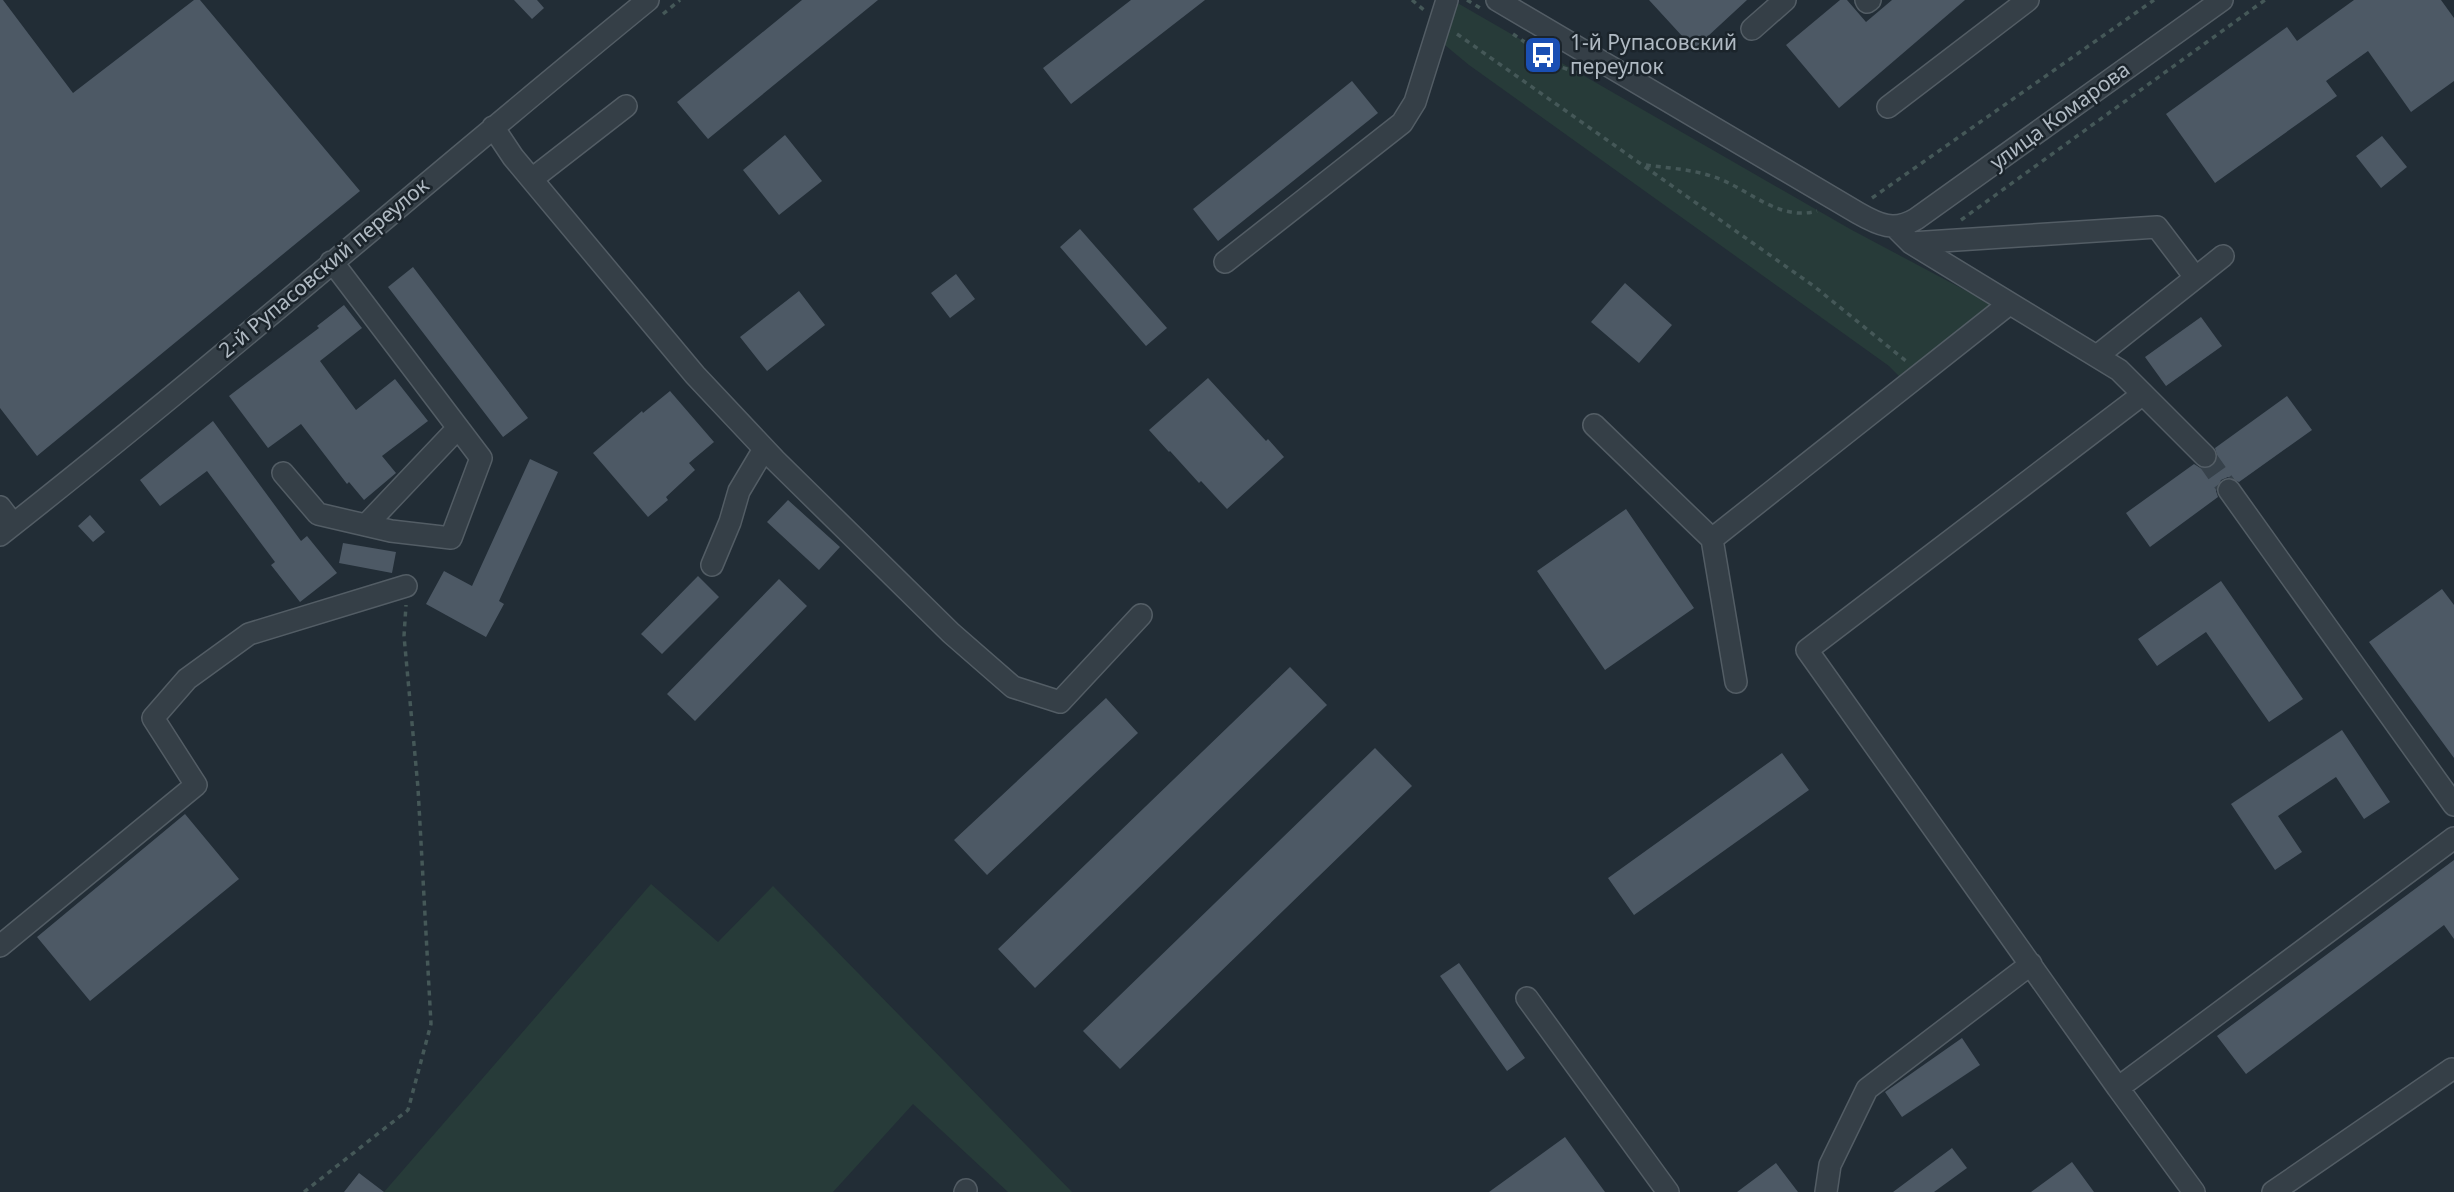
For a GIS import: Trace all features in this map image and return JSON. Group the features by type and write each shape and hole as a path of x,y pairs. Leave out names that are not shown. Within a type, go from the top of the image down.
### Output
{"street":[{"name":"2-й Рупасовский переулок","path":"7,530 648,0"},
{"path":"1226,261 1402,124 1415,102 1447,0"},
{"path":"1497,0 1879,225 1895,227 1911,243 2119,370 2205,456"},
{"path":"1752,29 1785,0"},
{"path":"1888,107 2028,0"},
{"name":"улица Комарова","path":"1895,227 1916,219 2222,0"},
{"path":"532,179 626,106"},
{"path":"493,127 532,179 695,375 764,449 951,633 1013,687 1059,702 1141,615"},
{"path":"1911,243 2157,227 2195,277"},
{"path":"2096,356 2223,256"},
{"path":"283,473 318,514 391,531 451,538 481,458 331,262"},
{"path":"1712,539 2009,304"},
{"path":"2143,394 1807,650 2194,1192"},
{"path":"1594,425 1712,539 1736,682"},
{"path":"366,525 458,428"},
{"path":"712,565 730,522 739,491 764,449"},
{"path":"2229,490 2454,805"},
{"path":"0,507 7,530"},
{"path":"0,946 196,785 153,718 187,679 249,634 406,586"},
{"path":"2118,1088 2454,838"},
{"path":"1826,1192 1830,1165 1867,1089 2031,964"},
{"path":"1527,998 1668,1192"},
{"path":"2273,1192 2452,1069"}],"path":[{"path":"1412,0 1815,287 1921,373"},
{"path":"1868,201 2154,0"},
{"path":"1952,241 1958,222 2265,0"},
{"path":"1643,165 1708,175 1728,182 1790,214 1804,215 1826,209"},
{"path":"304,1192 408,1110 431,1024 418,788 404,636 406,586"}],"green space":[{"path":"1454,1 1850,229 1991,304 1901,378 1889,366 1469,65 1440,41"},
{"path":"651,884 718,942 773,886 1072,1192 1008,1192 913,1104 833,1192 384,1192"}],"building":[{"path":"0,0 3,0 73,93 194,0 200,0 360,191 37,456 0,408"},
{"path":"514,0 537,0 544,8 532,19"},
{"path":"802,0 878,0 708,139 677,102"},
{"path":"1131,0 1205,0 1071,104 1043,68"},
{"path":"1649,0 1747,0 1694,49"},
{"path":"1840,0 1847,0 1866,22 1892,0 1965,0 1839,108 1786,45"},
{"path":"2354,0 2441,0 2454,18 2454,81 2411,112 2368,51 2326,81 2337,96 2215,183 2166,114 2287,27 2297,41"},
{"path":"1352,81 1378,113 1218,241 1193,209"},
{"path":"785,135 822,181 779,215 743,170"},
{"path":"2382,136 2407,167 2381,188 2356,156"},
{"path":"1080,229 1167,328 1146,346 1060,247"},
{"path":"413,267 528,418 503,437 388,287"},
{"path":"956,274 975,299 950,318 931,293"},
{"path":"1625,283 1672,325 1639,363 1591,322"},
{"path":"799,291 825,325 767,371 740,337"},
{"path":"344,305 362,328 320,361 356,410 395,379 428,421 382,456 396,473 364,500 349,482 347,484 301,424 268,448 229,396 319,328 317,326"},
{"path":"2201,317 2222,346 2166,386 2145,357"},
{"path":"1208,378 1284,457 1227,509 1149,430"},
{"path":"670,391 714,442 689,463 695,470 666,497 668,500 648,517 593,453"},
{"path":"2287,396 2312,430 2239,482 2228,477 2221,480 2216,491 2218,497 2150,547 2126,513 2194,464 2202,469 2214,466 2218,459 2215,448"},
{"path":"213,421 301,541 307,536 337,573 300,602 271,565 275,562 207,471 160,506 140,480"},
{"path":"530,459 558,472 499,601 504,604 486,637 426,604 444,571 472,586"},
{"path":"788,500 840,547 819,570 767,522"},
{"path":"1626,509 1694,608 1605,670 1537,571"},
{"path":"90,515 105,532 93,542 78,526"},
{"path":"343,543 396,552 392,573 339,563"},
{"path":"698,576 719,597 662,654 641,634"},
{"path":"779,579 807,606 695,721 667,694"},
{"path":"2221,581 2303,699 2269,722 2206,632 2157,666 2138,639"},
{"path":"2442,589 2454,605 2454,758 2369,642"},
{"path":"1290,667 1327,705 1035,988 998,949"},
{"path":"1106,698 1138,733 987,875 954,840"},
{"path":"2342,730 2390,802 2364,819 2336,777 2278,816 2302,852 2275,870 2231,804"},
{"path":"1375,748 1412,786 1120,1069 1083,1031"},
{"path":"1782,753 1809,790 1634,915 1608,878"},
{"path":"185,814 239,879 90,1001 37,937"},
{"path":"2454,860 2454,939 2444,925 2246,1074 2217,1036"},
{"path":"1459,963 1525,1058 1507,1071 1440,976"},
{"path":"1962,1038 1980,1065 1902,1117 1885,1092"},
{"path":"1565,1137 1605,1192 1489,1192"},
{"path":"1952,1148 1967,1168 1934,1192 1893,1192"},
{"path":"2072,1162 2094,1192 2031,1192"},
{"path":"1776,1163 1798,1192 1737,1192"},
{"path":"359,1173 384,1192 344,1192"}],"tunnel":[{"path":"2205,456 2229,490"}],"place":[{"name":"1-й Рупасовский переулок","path":"1543,55"}]}
